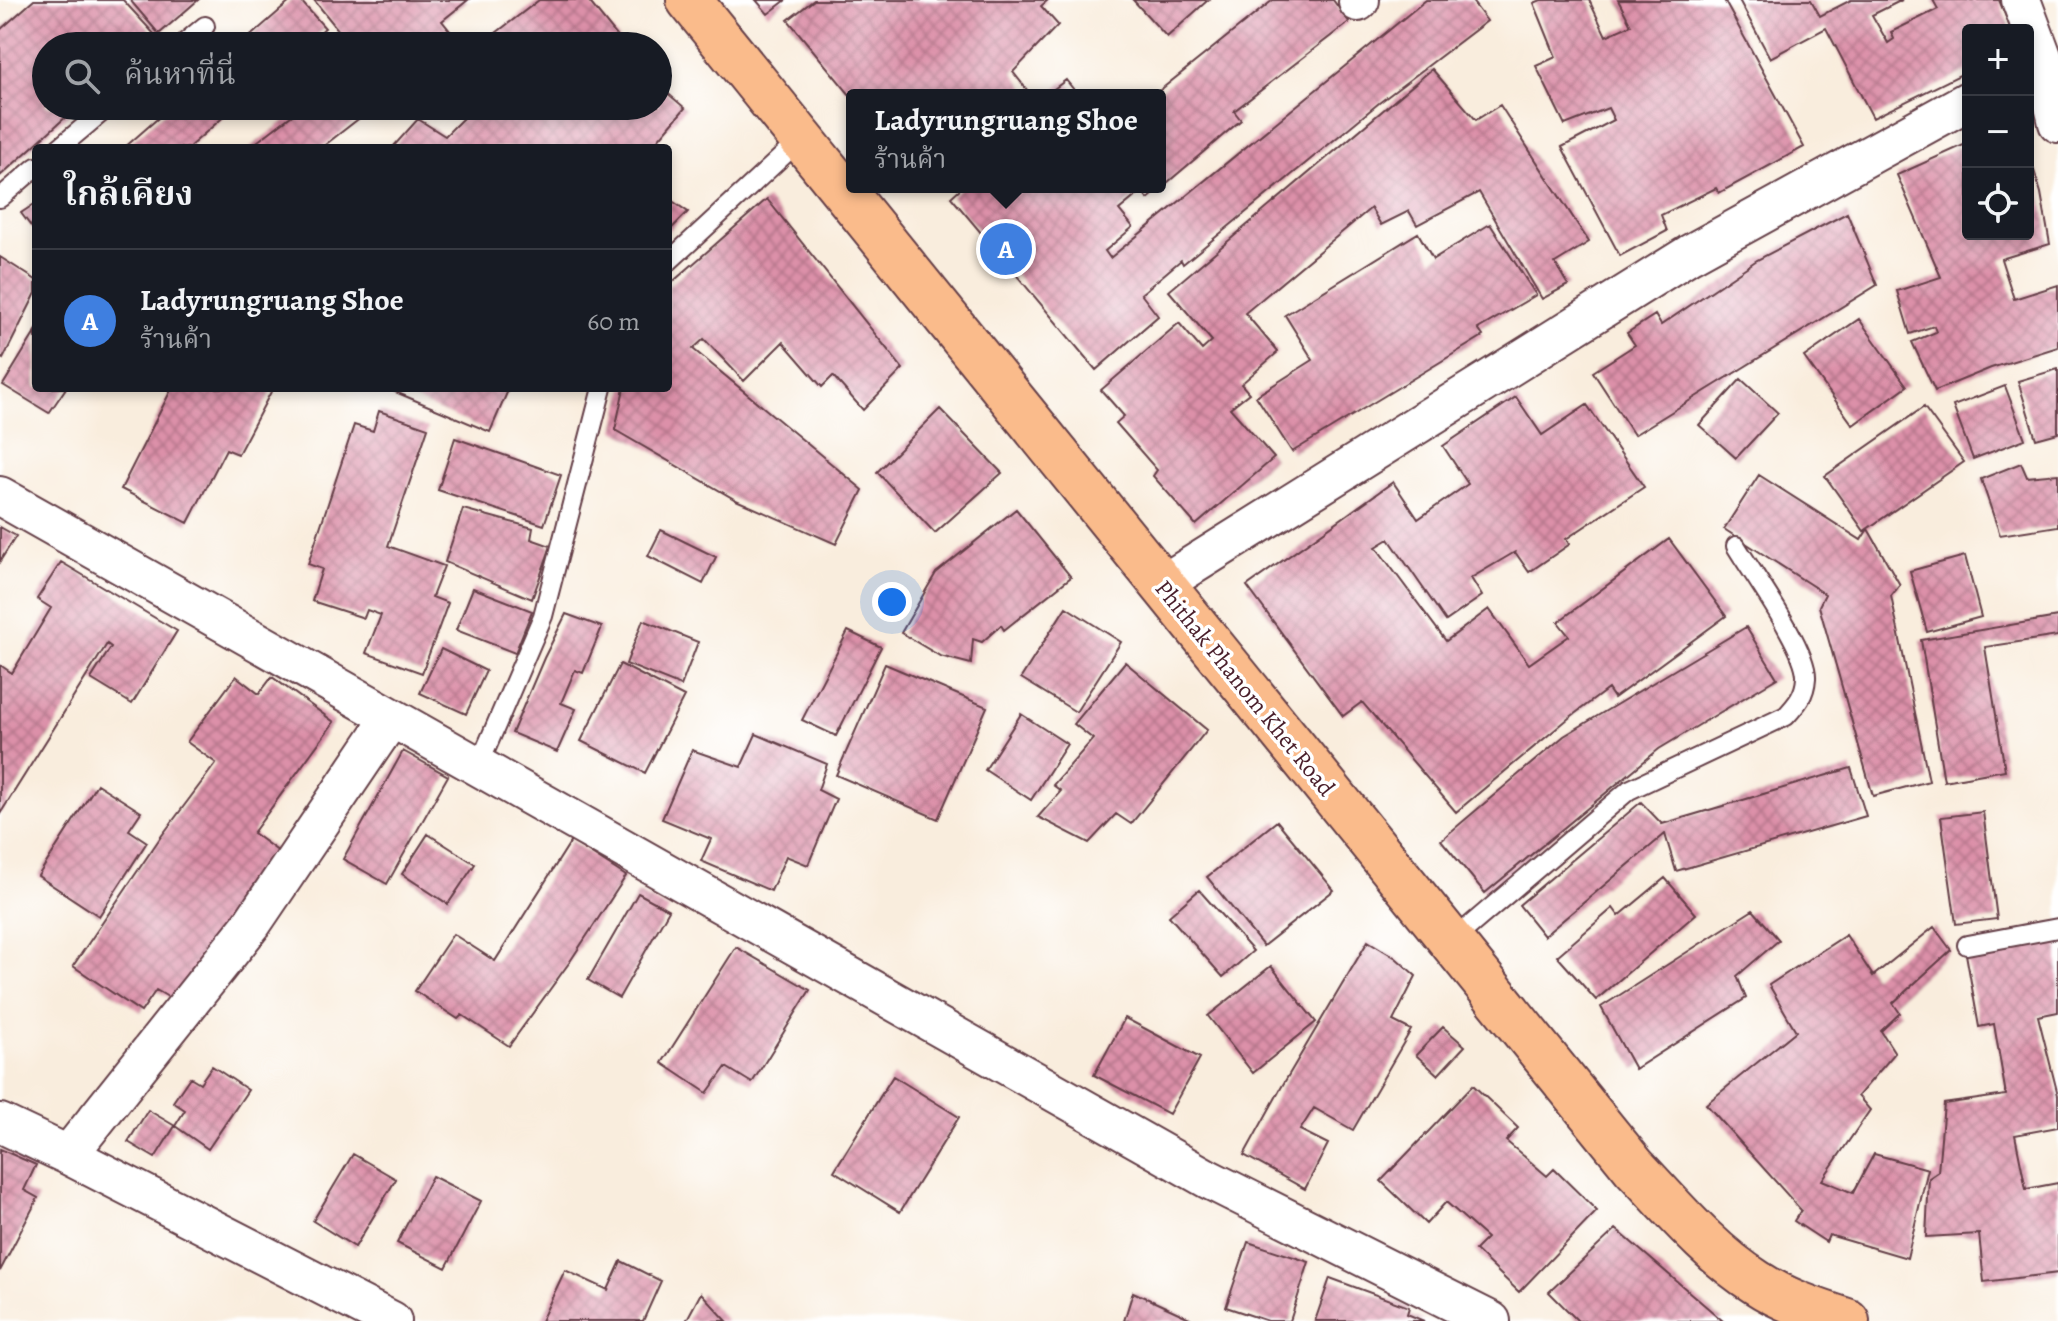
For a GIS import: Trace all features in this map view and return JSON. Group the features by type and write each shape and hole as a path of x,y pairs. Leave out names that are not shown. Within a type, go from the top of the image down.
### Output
{"main road":[{"name":"Phithak Phanom Khet Road","path":"689,0 1634,1167 1701,1238 1756,1282 1812,1310 1847,1321"}],"street":[{"path":"2021,0 2043,59 2058,123"},
{"path":"1161,585 1690,254 1962,104"},
{"path":"0,496 1208,1179 1491,1321"},
{"path":"68,1155 251,925 391,718"},
{"path":"0,1123 392,1321"}],"lane":[{"path":"198,32 205,26"},
{"path":"64,144 92,120"},
{"path":"672,258 801,139"},
{"path":"0,198 32,170"},
{"path":"478,767 543,616 601,392"},
{"path":"1451,942 1629,790 1786,716 1801,700 1806,676 1799,650 1736,546"},
{"path":"1967,945 2058,928"}],"building":[{"path":"34,0 123,0 152,32 32,32 32,120 62,120 32,144 0,176 0,30"},
{"path":"130,0 198,0 161,32 157,32"},
{"path":"292,0 300,0 325,28 320,32 255,32"},
{"path":"314,0 468,0 442,21 451,32 340,32"},
{"path":"539,0 588,0 614,32 497,32"},
{"path":"756,0 786,0 768,14"},
{"path":"814,0 1048,0 1041,6 1058,25 1013,72 1026,89 846,90 788,20"},
{"path":"1133,0 1208,0 1167,37"},
{"path":"1273,0 1333,0 1349,22 1234,111 1241,120 1166,184 1166,89 1162,89"},
{"path":"1426,0 1471,0 1487,21 1379,103 1183,264 1181,260 1141,294 1158,316 1096,370 951,197 955,193 1140,193 1119,210 1133,227 1105,251 1110,258"},
{"path":"1541,0 1589,0 1606,36 1631,25 1618,0 1724,0 1804,147 1719,193 1716,188 1661,215 1667,231 1620,256 1562,147 1614,120 1608,108 1565,125 1536,66 1556,57 1534,3"},
{"path":"1739,0 1811,0 1820,16 1851,0 1902,0 1872,15 1888,43 1894,39 1891,32 1938,9 1933,0 1999,0 2009,24 1962,24 1962,74 1873,118 1826,28 1770,58"},
{"path":"1432,69 1476,120 1500,105 1589,242 1555,263 1568,285 1542,299 1479,192 1417,225 1409,211 1381,225 1371,208 1245,313 1278,352 1241,384 1249,393 1230,408 1274,458 1196,525 1153,476 1157,470 1116,423 1124,416 1101,390 1179,323 1202,350 1212,341 1169,291"},
{"path":"1066,80 1073,89 1054,89"},
{"path":"672,97 685,108 654,144 396,144 417,120 445,136 461,120 672,120"},
{"path":"156,120 220,120 193,144 129,144"},
{"path":"286,120 357,120 326,144 254,144"},
{"path":"1962,146 1962,240 2034,240 2034,170 2050,244 2001,259 2014,299 2058,285 2058,347 1991,368 1935,391 1912,342 1936,332 1934,326 1910,334 1897,291 1941,277 1897,175"},
{"path":"767,199 903,369 863,410 833,376 822,387 783,342 744,381 704,339 693,349 863,490 836,544 736,500 615,430 623,392 672,392 672,282"},
{"path":"672,201 688,212 672,228"},
{"path":"32,206 32,228 21,213"},
{"path":"1847,213 1877,285 1634,435 1593,372 1635,345 1627,333 1655,315 1661,325 1757,260"},
{"path":"1490,224 1536,295 1478,329 1483,336 1292,452 1256,396 1313,360 1285,315 1418,233 1433,259"},
{"path":"0,257 32,277 32,301 3,359 0,357"},
{"path":"1859,319 1907,386 1853,425 1804,357"},
{"path":"32,338 32,392 63,392 49,413 3,385"},
{"path":"2058,369 2058,433 2036,439 2018,381"},
{"path":"1741,379 1778,413 1736,458 1699,425"},
{"path":"2005,386 2025,439 1973,459 1953,406"},
{"path":"170,392 271,392 238,454 226,449 188,523 121,489"},
{"path":"395,392 507,392 490,432"},
{"path":"1516,397 1542,435 1587,405 1644,487 1566,539 1570,544 1529,572 1515,552 1471,578 1482,596 1446,621 1389,539 1376,547 1446,641 1489,609 1529,664 1569,636 1558,622 1669,539 1726,616 1614,698 1608,689 1456,812 1362,702 1343,716 1247,586 1393,482 1418,519 1468,484 1443,446"},
{"path":"1924,407 1964,462 1864,531 1825,476"},
{"path":"940,409 1002,473 935,533 877,472"},
{"path":"379,411 428,428 388,546 444,566 432,597 448,603 422,673 366,653 381,615 367,610 364,618 312,601 322,569 308,564 354,425 373,431"},
{"path":"455,438 561,475 544,525 438,490"},
{"path":"2021,463 2027,477 2058,474 2058,526 2000,535 1981,479"},
{"path":"1759,475 1861,540 1868,529 1900,585 1891,596 1929,781 1873,796 1819,606 1825,594 1724,529"},
{"path":"463,509 533,528 531,539 551,546 532,599 445,562"},
{"path":"1016,509 1071,577 1004,630 1001,625 982,642 973,639 971,664 940,656 901,633 936,573"},
{"path":"0,527 16,536 0,561"},
{"path":"661,530 716,557 703,584 648,556"},
{"path":"1965,556 1981,617 1927,632 1910,571"},
{"path":"61,562 177,631 132,704 91,679 111,647 107,644 0,814 0,665 12,673 51,608 37,599"},
{"path":"473,588 532,611 515,653 456,630"},
{"path":"1066,607 1121,642 1076,712 1021,678"},
{"path":"566,614 602,627 583,673 575,670 561,703 576,709 557,752 512,733"},
{"path":"2058,617 2058,636 1985,647 2005,770 1944,781 1921,640"},
{"path":"643,620 698,642 681,686 626,664"},
{"path":"1746,627 1777,678 1659,749 1485,893 1441,840 1564,736"},
{"path":"848,631 881,647 836,736 802,720"},
{"path":"441,649 486,671 466,714 420,693"},
{"path":"1125,662 1207,730 1131,824 1116,814 1089,843 1038,817 1061,791 1053,785 1093,739 1074,724"},
{"path":"620,664 684,697 645,773 581,741"},
{"path":"885,664 987,707 938,819 836,775"},
{"path":"236,676 259,694 272,677 334,722 253,833 279,852 175,1001 156,990 141,1012 73,966 160,838 216,763 187,742"},
{"path":"1021,714 1067,744 1031,800 985,770"},
{"path":"756,734 827,764 818,790 836,799 808,865 786,856 771,891 701,861 711,839 662,819 692,750 741,767"},
{"path":"403,751 448,776 387,884 343,859"},
{"path":"1851,768 1866,816 1676,871 1665,834 1544,936 1519,905 1641,802 1662,824"},
{"path":"97,784 141,812 129,830 147,842 99,916 38,876"},
{"path":"1983,812 1997,919 1956,924 1941,817"},
{"path":"1277,821 1334,890 1263,946 1207,877"},
{"path":"428,834 475,864 448,904 402,874"},
{"path":"571,841 626,876 509,1046 462,1015 458,1019 415,991 453,934 495,961"},
{"path":"1665,878 1696,914 1596,1000 1557,956 1613,908 1619,916"},
{"path":"1199,890 1253,951 1223,977 1169,916"},
{"path":"638,893 669,910 619,998 588,980"},
{"path":"1753,910 1779,940 1737,976 1746,998 1635,1069 1601,1007"},
{"path":"1934,927 1951,950 1893,1003 1900,1013 1881,1031 1895,1053 1858,1096 1870,1110 1822,1180 1853,1193 1874,1154 1928,1169 1907,1258 1829,1235 1826,1242 1794,1221 1801,1210 1706,1104 1796,1031 1769,985 1846,935 1873,976"},
{"path":"2058,937 2058,1012 2038,1016 2058,1095 2058,1127 2015,1135 2026,1189 2058,1183 2058,1273 1984,1282 1979,1234 1926,1237 1929,1178 1938,1172 1944,1104 2006,1095 1994,1024 1979,1027 1966,954"},
{"path":"1368,941 1396,958 1416,976 1393,1021 1411,1030 1353,1130 1314,1108 1300,1130 1328,1144 1305,1189 1244,1155"},
{"path":"736,947 810,990 752,1083 726,1067 707,1093 662,1063"},
{"path":"1271,966 1316,1022 1253,1073 1208,1016"},
{"path":"1125,1018 1200,1058 1169,1114 1094,1075"},
{"path":"1443,1027 1465,1046 1438,1075 1416,1055"},
{"path":"212,1066 248,1090 208,1149 175,1126 185,1110 173,1102 190,1077 200,1083"},
{"path":"893,1076 959,1117 900,1212 834,1171"},
{"path":"1473,1085 1518,1128 1506,1141 1547,1176 1554,1169 1597,1211 1519,1292 1475,1250 1487,1238 1446,1202 1426,1224 1381,1181"},
{"path":"148,1110 175,1126 155,1158 128,1142"},
{"path":"0,1149 36,1165 24,1190 38,1198 0,1271"},
{"path":"353,1154 396,1179 355,1247 313,1221"},
{"path":"432,1176 481,1201 446,1268 397,1243"},
{"path":"1616,1229 1723,1321 1578,1321 1549,1292"},
{"path":"1248,1242 1309,1262 1290,1321 1268,1321 1226,1307"},
{"path":"621,1261 661,1281 643,1321 541,1321 565,1270 608,1290"},
{"path":"1330,1278 1409,1307 1407,1314 1424,1321 1315,1321"},
{"path":"1133,1292 1196,1321 1124,1321"},
{"path":"701,1293 727,1321 686,1321"}],"place":[{"name":"Ladyrungruang Shoe","path":"1006,249"}]}
